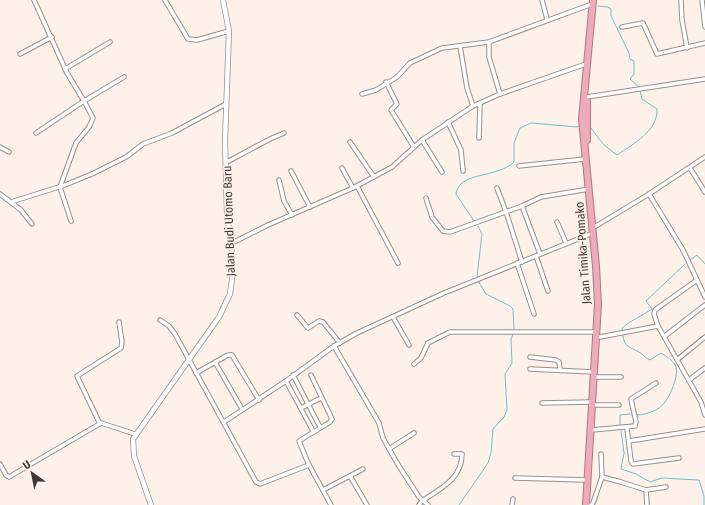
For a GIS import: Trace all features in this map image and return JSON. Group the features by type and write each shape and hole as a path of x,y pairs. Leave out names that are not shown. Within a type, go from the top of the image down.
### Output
{"highway":[{"name":"Jalan Timika-Pomako","path":"586,505 596,375 601,281 587,132 587,98 594,1"},
{"name":"Jalan Timika-Pomako","path":"593,21 586,64 582,119 594,233 598,335"},
{"name":"Jalan Timika-Pomako","path":"590,505 593,403"}],"street":[{"path":"34,0 52,37 65,69 93,118 89,127 76,143 60,186 71,221"},
{"path":"165,0 188,39 196,40 229,31"},
{"name":"Jalan Budi Utomo Baru","path":"135,434 219,317 230,294 232,279 227,214 226,104 229,31 223,0"},
{"path":"542,0 547,19"},
{"path":"681,0 682,20 687,48"},
{"path":"702,0 705,27"},
{"path":"362,94 376,90 386,82 397,77 410,63 442,48 489,42 594,1"},
{"path":"622,27 643,23 657,54 705,43"},
{"path":"20,54 52,37"},
{"path":"65,69 110,42"},
{"path":"489,42 489,58 500,94"},
{"path":"460,46 467,88 472,106"},
{"path":"230,244 374,177 396,164 422,140 472,106 500,94 586,64"},
{"path":"36,132 84,101 124,78"},
{"path":"587,98 705,79"},
{"path":"386,82 397,104 391,110 414,147"},
{"path":"479,138 480,103"},
{"path":"12,202 60,186 112,165 143,144 172,133 226,104"},
{"path":"448,122 460,145 463,171"},
{"path":"227,162 273,137 284,133"},
{"path":"422,140 442,172"},
{"path":"350,142 374,177"},
{"path":"0,147 9,152"},
{"path":"596,226 705,158"},
{"path":"519,166 586,159"},
{"path":"342,168 355,187 398,263"},
{"path":"690,168 705,192"},
{"path":"291,171 310,207"},
{"path":"280,180 284,201 292,215"},
{"path":"497,188 506,212 534,314"},
{"path":"426,198 432,217 443,232 455,231 522,206 546,195 589,189"},
{"path":"0,194 12,202 32,224"},
{"path":"649,194 679,244 705,296"},
{"path":"522,206 548,291"},
{"path":"557,222 566,243"},
{"path":"224,422 242,409 259,400 334,346 357,332 393,317 435,296 594,233"},
{"path":"697,280 655,310 654,314 658,326 703,403 705,415"},
{"path":"665,336 705,305"},
{"path":"296,315 308,328 319,321 323,322 340,343"},
{"path":"393,317 410,345"},
{"path":"160,320 172,329 258,484 309,465"},
{"path":"100,424 77,376 121,348 122,342 119,322"},
{"path":"414,364 421,358 428,343 447,333 507,331 598,335 658,326"},
{"path":"678,359 705,337"},
{"path":"334,346 379,423 383,438 389,449 422,501 428,505"},
{"path":"196,373 215,362 232,355 259,400"},
{"path":"530,357 556,360 560,369"},
{"path":"215,362 242,409"},
{"path":"689,380 705,368"},
{"path":"530,369 560,369 596,375 621,377"},
{"path":"293,375 320,427"},
{"path":"311,375 332,419 330,422 313,431 299,442 309,465 331,505"},
{"path":"286,381 313,431"},
{"path":"592,430 633,427 636,424 630,401 632,398 656,383"},
{"path":"301,408 321,398"},
{"path":"542,403 593,403 619,405"},
{"path":"0,464 9,477 100,424 135,434 132,445 134,456 151,505"},
{"path":"627,428 631,461 633,464 679,458"},
{"path":"629,441 705,429"},
{"path":"389,449 414,433"},
{"path":"419,505 422,501 449,483 456,476 462,454 454,454"},
{"path":"590,505 593,503 602,478 602,454"},
{"path":"323,490 363,469"},
{"path":"350,476 367,505"},
{"path":"515,478 587,480"},
{"path":"602,478 646,490 666,487"},
{"path":"646,490 647,505"},
{"path":"512,505 513,499"}],"waterway":[{"path":"598,6 608,7 611,9 611,16 629,53 630,59 634,61 634,74 630,79 640,88"},
{"path":"590,127 604,145 617,155 637,141 653,124 657,109 642,99 640,91"},
{"path":"474,221 456,194 459,187 471,178 498,171 514,162 514,143 520,128 531,123 579,126"},
{"path":"477,277 482,234 478,226"},
{"path":"690,260 697,255 705,264"},
{"path":"623,330 622,328 625,325 652,309 646,301 685,264"},
{"path":"478,281 486,294 513,309 514,331"},
{"path":"459,505 488,463 491,453 493,429 504,417 507,410 505,374 512,363 511,339 513,334"},
{"path":"623,336 626,345 650,360 661,353 672,361 677,371 674,385 663,405 652,412 637,415"},
{"path":"620,425 620,415 631,414"},
{"path":"621,431 624,453 621,469 636,474 650,482 662,478 699,480 704,496 704,505"}]}
